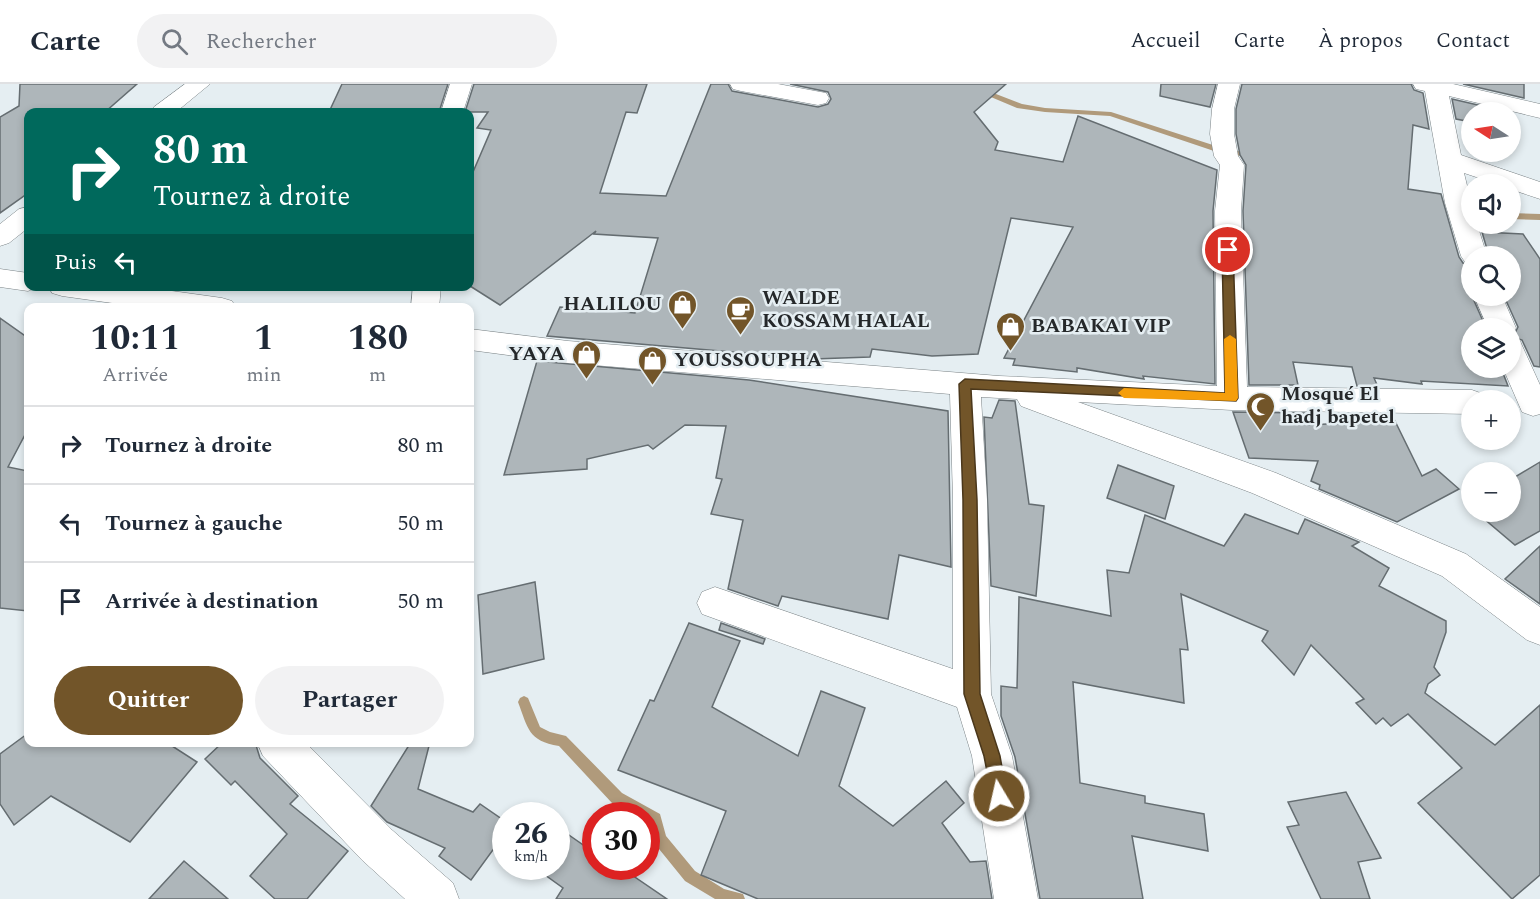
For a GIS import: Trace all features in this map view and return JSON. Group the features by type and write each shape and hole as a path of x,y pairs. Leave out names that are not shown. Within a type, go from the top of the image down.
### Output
{"street":[{"path":"167,108 199,84"},
{"path":"453,108 461,84"},
{"path":"741,84 818,98"},
{"path":"1229,84 1222,134 1232,165 1228,211 1227,270 1232,398"},
{"path":"1471,246 1460,210 1452,160 1431,85 1540,111"},
{"path":"1452,160 1540,191"},
{"path":"0,237 24,218"},
{"path":"0,278 24,281"},
{"path":"98,291 186,303"},
{"path":"474,340 568,352 982,385 1232,398 1461,402"},
{"path":"1519,378 1528,404"},
{"path":"982,385 1264,483 1454,565 1540,628"},
{"path":"982,385 970,500 972,694 992,756 1016,899"},
{"path":"715,603 972,694"},
{"path":"281,747 377,845 437,899"}],"building":[{"path":"20,84 137,84 110,108 24,108 24,196 0,213 0,117 19,106"},
{"path":"342,84 448,84 440,108 331,108"},
{"path":"474,84 647,84 637,113 626,112 600,193 666,196 711,84 728,84 732,91 818,107 828,104 831,99 828,92 790,84 1006,84 974,112 998,142 995,150 1063,162 1078,116 1217,170 1213,211 1215,384 1143,376 1144,379 1077,368 1077,372 1013,365 1015,359 1004,358 1073,227 1011,218 978,354 932,356 872,349 870,357 813,359 547,336 560,307 635,313 658,238 594,234 596,231 500,305 474,289 474,170 491,130 477,128 488,112 474,112 474,108 466,108"},
{"path":"1161,84 1216,84 1210,107 1160,96"},
{"path":"1242,84 1411,84 1414,90 1423,93 1429,129 1413,125 1408,189 1441,194 1461,260 1461,306 1476,306 1482,318 1461,318 1461,378 1505,378 1508,386 1421,381 1422,384 1374,378 1378,387 1357,386 1352,367 1293,362 1298,385 1249,385 1243,211 1246,165 1240,155 1236,134 1236,109"},
{"path":"1463,84 1524,84 1524,98"},
{"path":"1452,99 1465,102 1461,102 1461,120 1456,119"},
{"path":"1483,234 1523,234 1540,259 1540,367 1534,366 1521,340 1521,318 1514,318 1509,306 1521,306 1521,246 1486,246"},
{"path":"0,318 24,335 24,437 8,467 24,470 24,611 0,608"},
{"path":"537,361 749,380 948,411 951,567 899,555 888,619 782,596 778,606 728,589 743,520 711,514 722,479 716,478 726,426 685,425 653,449 648,445 587,459 587,469 504,475"},
{"path":"999,400 1015,401 1029,504 1044,506 1036,596 991,586 984,417 992,418"},
{"path":"1233,412 1305,413 1308,425 1366,422 1364,414 1392,415 1422,476 1436,469 1459,489 1397,522 1319,489 1320,485 1311,481 1318,461 1249,458"},
{"path":"1540,462 1540,531 1515,545 1488,522 1521,522 1521,473"},
{"path":"1118,465 1174,486 1165,519 1107,498"},
{"path":"1245,514 1298,534 1305,519 1359,542 1352,546 1389,568 1379,586 1446,621 1446,632 1434,667 1440,675 1428,684 1425,693 1495,745 1540,705 1540,875 1512,899 1418,803 1462,768 1408,714 1391,726 1383,718 1376,724 1356,703 1364,699 1311,645 1294,675 1262,641 1268,631 1181,594 1188,650 1180,649 1184,703 1073,682 1080,783 1145,796 1145,803 1204,814 1208,851 1132,836 1143,899 1040,899 1015,757 1001,716 1001,686 1017,688 1019,597 1111,616 1107,570 1129,573 1145,515 1224,546"},
{"path":"1540,546 1540,604 1505,579"},
{"path":"535,582 544,659 483,674 478,595"},
{"path":"689,623 740,641 712,707 798,756 821,691 865,708 839,786 893,826 946,781 964,803 942,823 970,862 986,861 992,899 758,899 701,875 726,811 618,770 650,700 654,701"},
{"path":"721,623 765,639 763,644 719,630"},
{"path":"24,736 24,747 174,747 197,762 130,842 51,796 14,825 0,804 0,754"},
{"path":"218,747 257,747 260,758 298,796 290,804 348,851 307,899 275,899 250,876 287,834 235,781 231,785 205,759"},
{"path":"408,747 429,747 418,789 473,812 480,804 492,812 492,851 471,880 439,856 445,848 387,822 371,806"},
{"path":"1346,792 1381,858 1358,862 1370,899 1321,899 1287,827 1299,825 1288,802"},
{"path":"570,836 582,844 582,880 639,880 667,899 556,899 563,888 552,880 570,880"},
{"path":"184,861 228,899 149,899"}],"waterway":[{"path":"964,84 1020,106 1111,114 1217,149 1252,156"},
{"path":"1521,216 1540,217"},
{"path":"524,702 536,731 548,738 562,740 617,798 655,819 660,839 690,876 721,895 738,899"}],"slow traffic":[{"path":"1124,393 1232,398 1230,339"}],"place":[{"name":"HALILOU","path":"683,330"},
{"name":"WALDE KOSSAM HALAL","path":"741,336"},
{"name":"BABAKAI VIP","path":"1010,352"},
{"name":"YAYA","path":"586,380"},
{"name":"YOUSSOUPHA","path":"653,386"},
{"name":"Mosqué El hadj bapetel","path":"1260,432"}],"route":[{"path":"999,796 992,756 972,694 970,500 965,384 1232,398 1228,250"}]}
